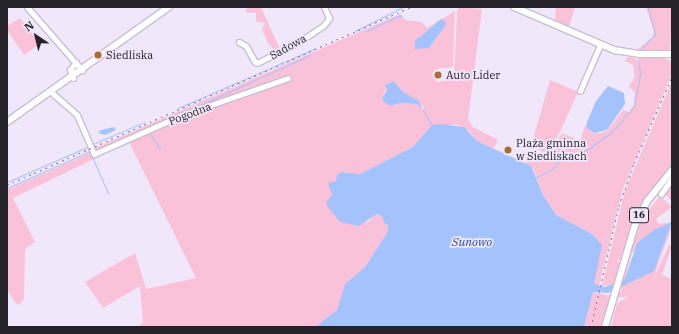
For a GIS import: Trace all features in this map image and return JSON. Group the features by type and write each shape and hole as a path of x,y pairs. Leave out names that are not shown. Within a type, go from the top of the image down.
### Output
{"main road":[{"path":"514,7 600,45 639,54 672,54"},
{"path":"7,122 73,78 165,8"},
{"name":"16","path":"605,327 622,267 641,212 672,170"}],"street":[{"path":"27,7 82,70"},
{"name":"Sadowa","path":"239,42 244,44 254,62 257,63 299,42 324,25 329,18 324,7"},
{"path":"580,91 600,45"},
{"path":"73,78 70,70 76,62"},
{"name":"Pogodna","path":"52,93 77,115 94,154 182,115 288,78"},
{"path":"661,194 672,178"}],"shaded area":[{"path":"248,7 261,7 280,49 278,54 268,43 263,32 262,28 266,23 256,22 256,13 245,12"},
{"path":"459,7 482,9 468,120 473,127 498,140 494,148 490,147 477,141 469,131 458,125 450,125 426,134 413,147 360,174 345,172 333,183 330,187 332,195 367,223 376,214 382,216 384,223 388,225 387,233 365,267 345,284 337,310 315,327 137,327 143,323 140,286 103,308 85,282 135,253 146,289 196,278 129,142 13,198 35,242 25,249 24,299 19,305 14,301 7,289 7,190 89,153 88,151 400,14 405,20 422,22 427,28 455,11 453,67 436,69 436,82 454,79 457,11","holes":["445,26 429,48 421,48","394,81 403,92 424,107 423,110 417,104 400,103 391,106 382,98 386,89"]},
{"path":"556,7 575,7 569,27 555,20"},
{"path":"646,7 672,7 670,51 638,52 638,49 653,37 654,31"},
{"path":"20,18 40,44 24,55 7,30 7,26"},
{"path":"632,57 638,61 638,58 665,58 672,62 672,74 623,189 599,286 594,284 592,234 556,215 543,195 533,169 525,163 530,154 542,160 548,158 562,133 580,141 586,123 592,133 602,133 608,130 623,110 629,112 634,105 635,93 629,86 635,77 633,65 625,61 626,58"},
{"path":"550,80 578,92 560,132 547,154 531,146"},
{"path":"672,81 672,167 638,211 621,260 617,259 620,264 614,284 602,286 625,190"},
{"path":"672,182 672,202 664,193"},
{"path":"660,196 672,207 656,219 659,224 672,222 655,229 632,253 625,279 622,280 641,220"},
{"path":"672,226 652,282 669,245 672,246 662,275 672,279 672,327 611,327 617,303 628,297 618,297 619,292 622,292 621,285 658,262 669,228"},
{"path":"593,292 611,296 603,327 584,327"}],"water":[{"path":"441,19 446,22 445,26 429,48 415,49 415,41"},
{"path":"394,81 403,92 419,101 423,110 417,104 400,103 391,106 385,103 382,98 387,90 385,85"},
{"path":"608,86 624,93 625,104 607,130 594,133 587,128 587,122 596,101"},
{"name":"Sunowo","path":"440,124 464,127 477,141 531,166 543,195 556,215 592,234 602,245 594,284 605,287 625,279 637,243 655,229 672,222 654,271 608,293 593,292 584,327 315,327 337,310 345,284 365,267 387,233 388,225 384,223 382,216 377,214 359,226 340,222 327,206 327,201 332,195 328,183 336,181 337,175 341,172 360,174 413,147 432,125"},
{"path":"114,127 116,130 105,135 98,133 101,130"}],"waterway":[{"path":"355,31 403,7"},
{"path":"639,51 655,34 648,7"},
{"path":"366,31 401,15 402,18"},
{"path":"178,108 316,48"},
{"path":"189,110 310,55"},
{"path":"535,178 552,169 562,158 567,160 587,150 613,131 634,106 640,76 639,61"},
{"path":"423,110 432,125"},
{"path":"93,144 144,122"},
{"path":"149,133 160,148"},
{"path":"7,182 87,147"},
{"path":"7,188 88,152"},
{"path":"90,152 108,193"}],"railway":[{"path":"7,185 411,7"},
{"path":"591,327 619,206 634,163 672,77"}],"place":[{"name":"Siedliska","path":"98,55"},
{"name":"Auto Lider","path":"438,75"},
{"name":"Plaża gminna w Siedliskach","path":"508,150"}]}
